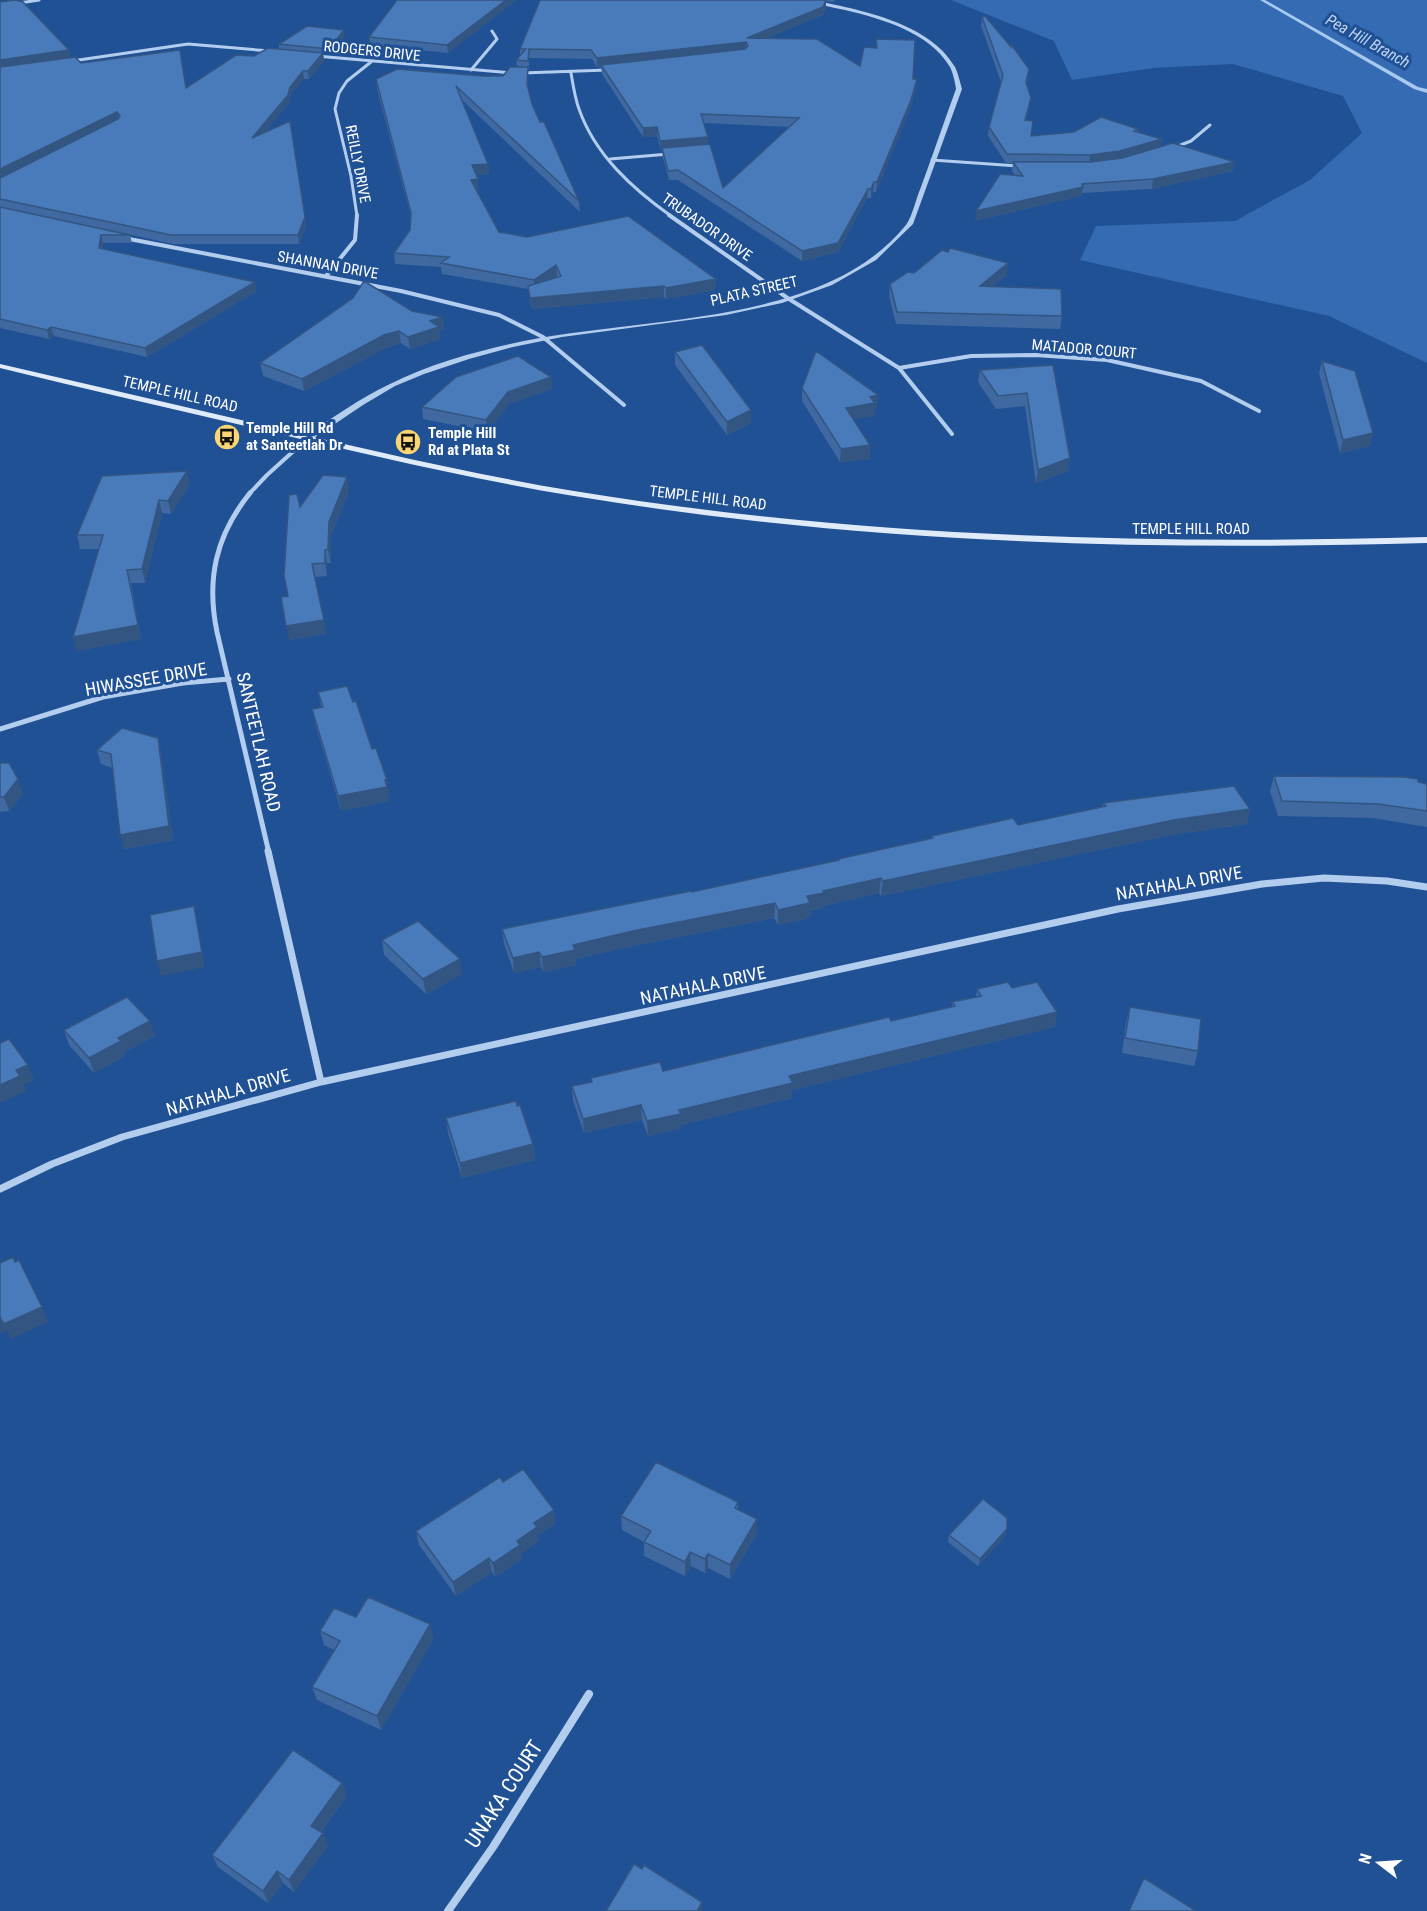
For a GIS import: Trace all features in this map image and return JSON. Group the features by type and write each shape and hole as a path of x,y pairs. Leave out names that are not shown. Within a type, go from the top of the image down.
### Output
{"main road":[{"name":"TEMPLE HILL ROAD","path":"0,366 522,485 629,502 846,527 1083,542 1333,543 1427,540"}],"street":[{"path":"0,6 39,0"},
{"name":"PLATA STREET","path":"308,438 370,398 417,375 463,358 543,337 734,312 789,299 855,274 897,242 910,224 958,90 958,76 943,53 926,40 894,24 807,0"},
{"path":"471,70 498,39 492,30"},
{"path":"66,62 188,44 279,52"},
{"name":"RODGERS DRIVE","path":"314,55 471,70 571,73 618,69"},
{"name":"REILLY DRIVE","path":"326,276 356,237 352,182 335,109 336,100 350,75 371,62"},
{"name":"TRUBADOR DRIVE","path":"571,73 578,108 586,128 617,171 644,198 789,299 899,368 952,434"},
{"path":"1172,149 1191,141 1210,125"},
{"path":"610,159 679,153"},
{"path":"932,160 1022,166"},
{"name":"SHANNAN DRIVE","path":"112,235 231,260 326,276 499,315 543,337 624,405"},
{"name":"MATADOR COURT","path":"899,368 971,356 1036,356 1107,360 1201,381 1259,411"},
{"name":"SANTEETLAH ROAD","path":"308,438 253,489 218,553 211,584 215,616 321,1082"},
{"name":"HIWASSEE DRIVE","path":"0,729 103,697 183,683 229,679"},
{"name":"NATAHALA DRIVE","path":"0,1189 52,1164 122,1137 321,1082 1118,909 1262,884 1324,878 1387,881 1427,886"},
{"name":"UNAKA COURT","path":"448,1911 493,1847 589,1694"}],"shaded area":[{"path":"951,0 1427,0 1427,363 1329,316 1080,260 1096,226 1235,221 1310,180 1362,133 1343,96 1233,64 1153,68 1072,80 1054,41"}],"building":[{"path":"15,0 23,2 69,50 0,60 0,2"},
{"path":"397,0 506,0 447,45 369,37"},
{"path":"540,0 826,0 823,7 747,38 817,39 860,66 864,47 877,48 876,39 915,40 913,79 917,79 911,100 877,182 874,182 871,189 868,189 838,243 802,251 678,170 668,171 662,148 710,144 723,188 799,118 701,114 708,137 660,141 657,127 643,128 601,65 745,49 748,46 746,42 597,58 591,50 529,49 528,61 516,60 526,49 520,49"},
{"path":"985,16 1011,47 1011,44 1029,69 1026,82 1031,98 1025,120 1033,121 1031,136 1074,132 1101,117 1138,129 1134,131 1162,139 1120,151 1090,155 1007,154 989,127 1003,75 982,17"},
{"path":"307,26 344,30 329,49 279,44"},
{"path":"268,48 323,53 308,71 303,71 290,87 288,95 252,138 290,121 305,217 298,235 171,235 0,199 0,178 120,116 117,112 0,169 0,67 75,57 81,63 180,50 186,88 236,55 254,56"},
{"path":"510,67 528,67 527,84 532,104 540,122 544,122 579,201 456,86 488,164 472,165 478,179 471,180 499,232 527,237 628,216 716,279 666,288 664,286 530,298 528,286 561,276 556,265 534,280 441,263 449,257 394,253 410,230 411,213 376,79 397,69 503,76"},
{"path":"1173,143 1235,162 1153,179 1082,184 1083,187 976,211 1000,174 1023,176 1013,162 1090,162 1122,158"},
{"path":"0,207 130,235 101,235 99,248 255,282 145,348 51,327 47,330 0,319"},
{"path":"950,248 1008,263 980,286 1061,289 1062,316 897,312 890,284 908,272 914,273 942,250 948,252"},
{"path":"364,281 412,311 443,317 430,321 439,327 408,337 399,331 384,335 302,379 260,363 353,298"},
{"path":"702,345 751,410 727,422 675,352"},
{"path":"816,351 878,395 870,397 875,403 846,408 870,445 841,449 802,388"},
{"path":"518,356 551,377 508,392 486,420 422,407 456,377"},
{"path":"1322,361 1355,371 1373,433 1343,440"},
{"path":"1053,365 1070,458 1038,470 1027,393 998,396 980,370"},
{"path":"187,471 168,501 159,500 142,569 127,570 138,625 73,637 103,535 77,535 102,476"},
{"path":"323,475 347,477 329,522 325,563 312,564 324,620 286,626 281,597 288,596 284,575 289,495 297,494 300,507"},
{"path":"347,686 353,702 356,701 372,749 376,748 387,780 385,780 387,787 338,796 312,709 323,707 318,692"},
{"path":"122,728 158,738 169,826 120,835 111,754 97,750"},
{"path":"0,763 9,763 18,779 4,797 0,797"},
{"path":"1274,776 1418,779 1418,782 1427,784 1427,811 1378,804 1282,801"},
{"path":"1234,786 1250,809 1174,820 883,881 881,878 807,896 810,903 778,910 775,903 633,931 573,945 575,950 542,957 539,952 513,958 502,929 692,892 839,860 1013,818 1018,825 1106,806 1103,803"},
{"path":"194,906 202,952 157,961 150,915"},
{"path":"418,921 460,959 423,979 382,940"},
{"path":"1008,982 1012,988 1037,982 1057,1012 789,1076 793,1083 679,1110 681,1114 647,1121 641,1105 583,1119 572,1086 592,1082 591,1078 660,1062 663,1071 889,1017 891,1021 955,1006 952,1002 981,996 977,989"},
{"path":"127,997 150,1021 118,1038 121,1041 89,1058 64,1030"},
{"path":"1130,1007 1201,1019 1198,1051 1125,1038"},
{"path":"9,1039 28,1065 16,1070 20,1076 0,1085 0,1043"},
{"path":"516,1101 517,1106 520,1105 533,1144 460,1163 446,1118"},
{"path":"13,1257 15,1262 19,1260 42,1307 4,1324 0,1317 0,1263"},
{"path":"656,1462 738,1502 735,1508 757,1519 730,1565 708,1554 705,1559 690,1552 685,1562 644,1542 651,1531 621,1516"},
{"path":"523,1469 554,1510 534,1523 537,1527 517,1541 520,1545 493,1563 489,1558 453,1582 416,1531 500,1477 503,1482"},
{"path":"983,1499 1007,1518 1007,1529 980,1559 949,1535"},
{"path":"368,1597 430,1624 377,1716 312,1687 340,1641 320,1631 334,1608 356,1617"},
{"path":"293,1750 342,1783 311,1826 323,1833 289,1880 277,1871 263,1891 212,1855"},
{"path":"634,1864 642,1869 644,1865 702,1902 697,1911 606,1911"},
{"path":"1144,1878 1196,1911 1129,1911"}],"waterway":[{"name":"Pea Hill Branch","path":"1262,0 1416,88 1427,91"}],"place":[{"name":"Temple Hill Rd at Santeetlah Dr","path":"227,437"},
{"name":"Temple Hill Rd at Plata St","path":"408,442"}]}
